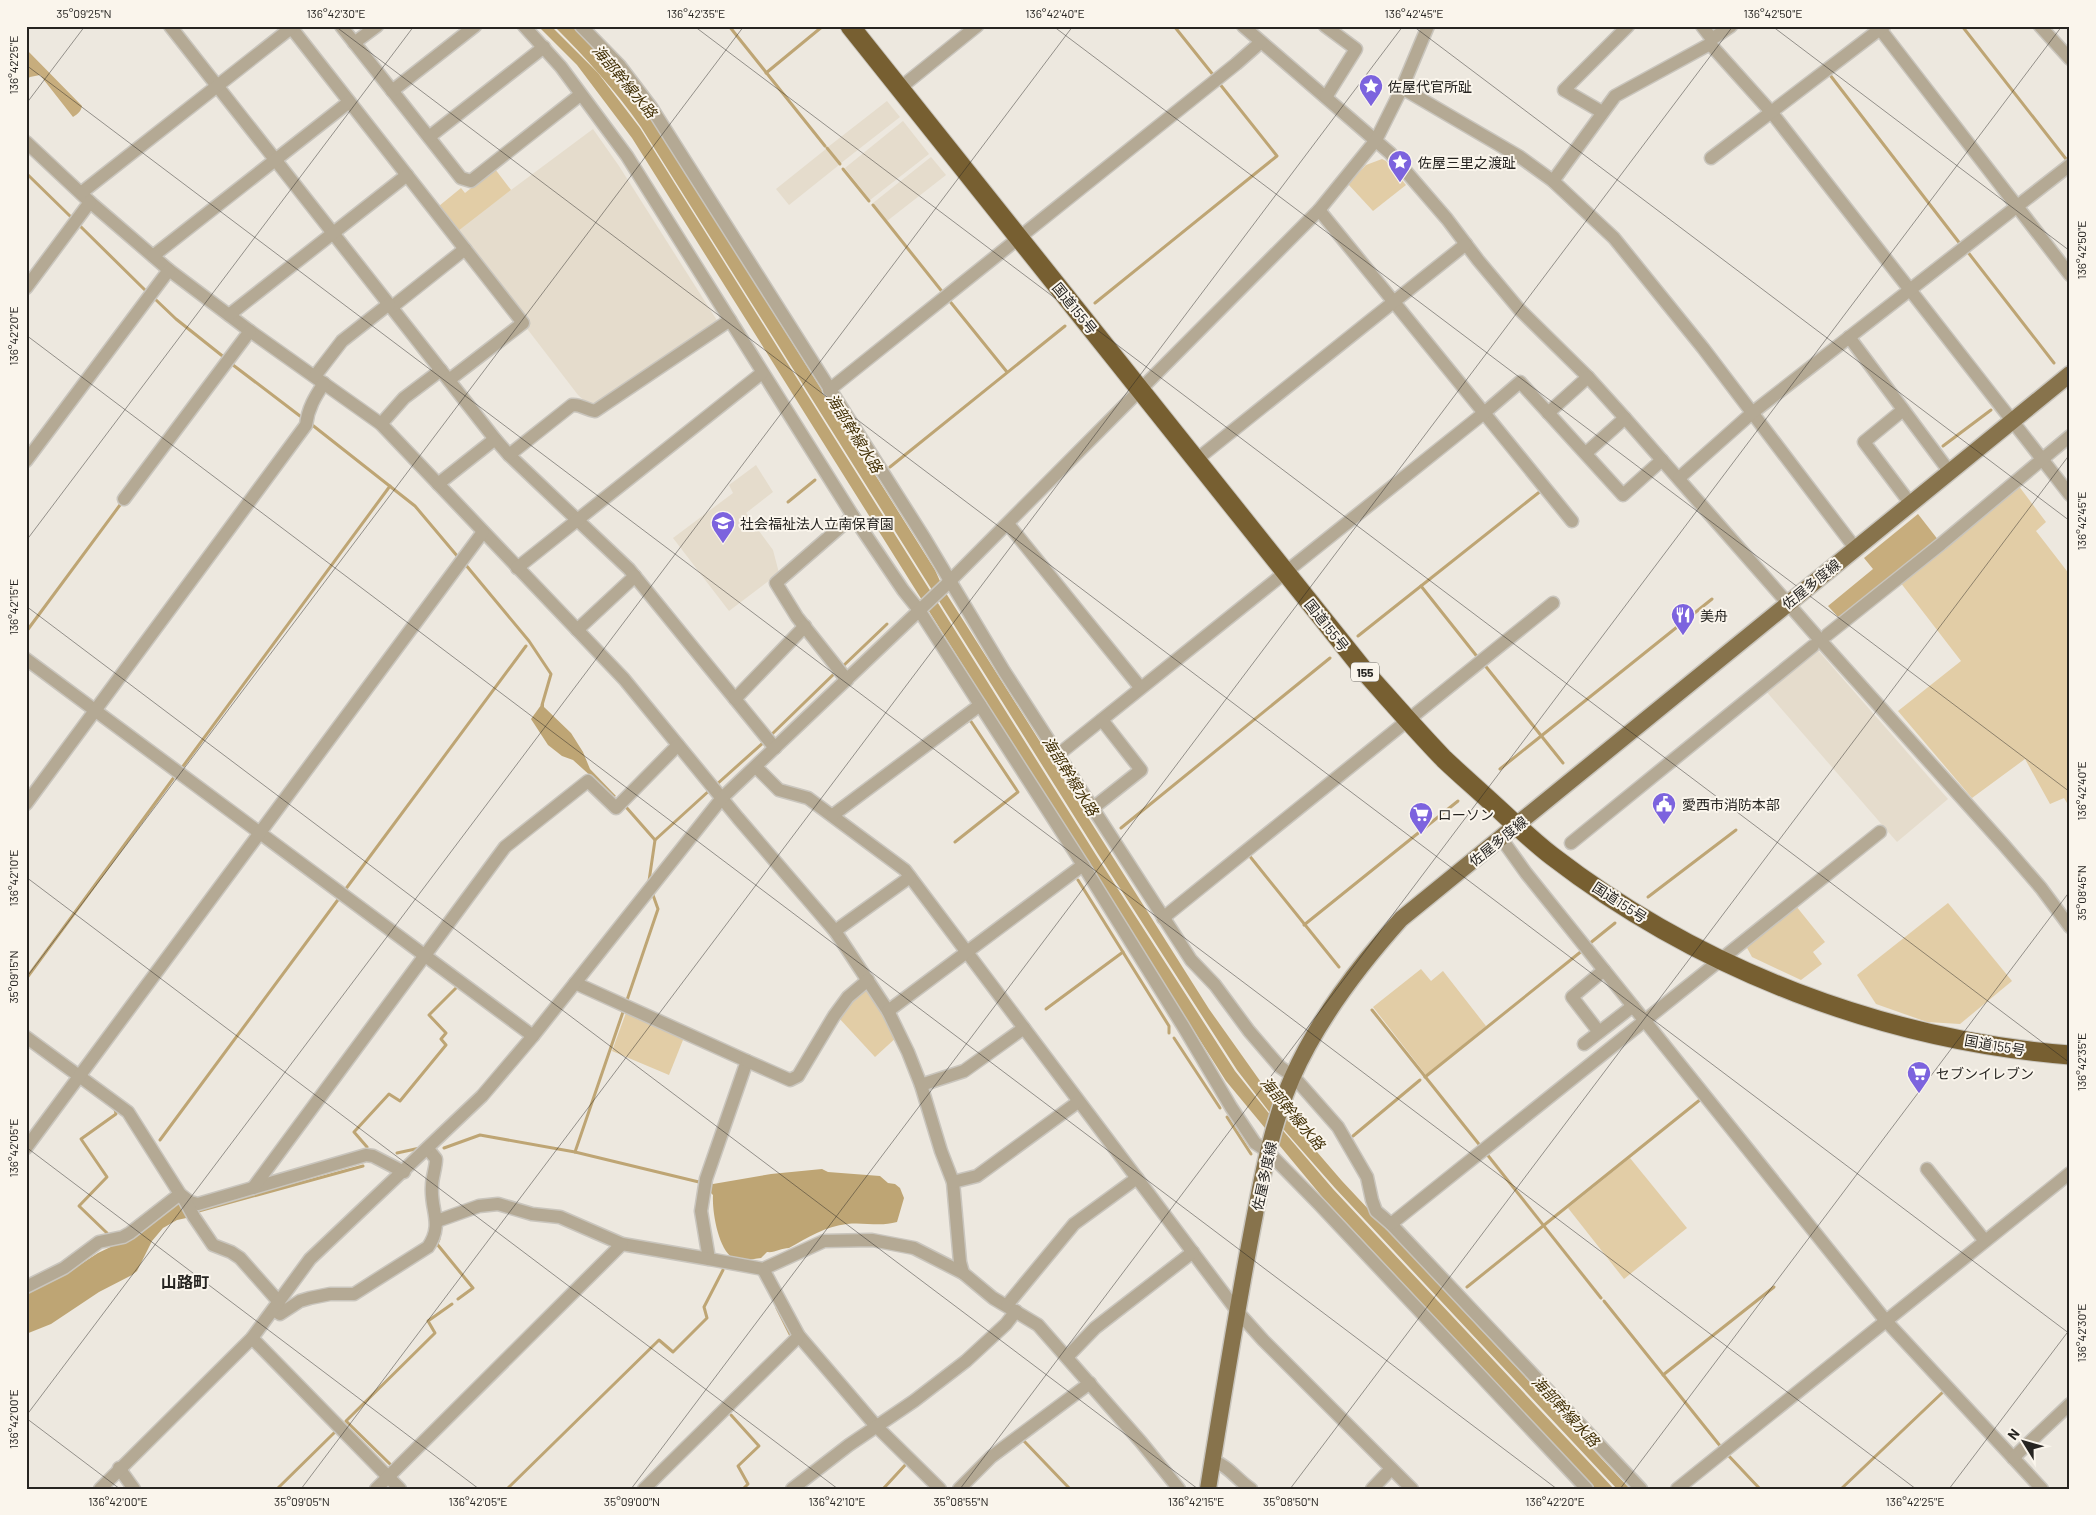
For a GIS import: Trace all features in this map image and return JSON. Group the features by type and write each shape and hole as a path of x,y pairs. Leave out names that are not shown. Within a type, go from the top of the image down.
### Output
{"highway":[{"name":"国道155号","path":"850,26 1366,674 1445,759 1551,855 1615,901 1676,937 1770,982 1868,1018 1928,1033 2017,1051 2070,1055"}],"main road":[{"name":"佐屋多度線","path":"1208,1489 1237,1311 1267,1151 1293,1076 1323,1021 1368,956 1401,919 2070,374"}],"street":[{"path":"170,26 495,439 634,576 771,743"},
{"path":"341,26 461,178 471,181 580,94"},
{"path":"354,44 377,26"},
{"path":"392,91 474,26"},
{"path":"524,26 544,47 627,156 853,516 903,590 919,610 1083,865 1183,1026 1230,1107 1255,1143 1267,1151 1587,1489"},
{"path":"581,26 620,66 651,106 948,583 1191,960 1215,985 1249,1031 1280,1067 1293,1076 1338,1127 1367,1177 1376,1211 1391,1224 1641,1489"},
{"path":"900,88 977,26"},
{"path":"1243,26 1390,152 1447,218 1519,309 1588,377 1679,478 2004,844 2041,888 2070,927"},
{"path":"1325,26 1356,49 1326,97"},
{"path":"100,1489 119,1468 252,1338 310,1259 404,1172 482,1096 575,983 716,790 756,767 771,743 842,674 919,610 948,583 1319,210 1376,140 1402,88 1428,26"},
{"path":"1602,112 1564,90 1628,26"},
{"path":"1702,26 1711,41 1772,113 2070,496"},
{"path":"1553,181 1615,96 1711,41 1731,26"},
{"path":"2040,26 2070,59"},
{"path":"26,288 85,198 216,86 290,27 523,323 449,380"},
{"path":"1711,158 1882,28 2070,275"},
{"path":"829,390 1019,239 1261,42"},
{"path":"429,137 544,47"},
{"path":"1402,88 1520,157 1553,181 1614,238 1703,348 1855,548"},
{"path":"153,256 349,102"},
{"path":"26,142 85,198 169,270 250,331 381,424 624,679 835,931 888,1011 908,1052 921,1085 941,1151 953,1182 960,1262 963,1273"},
{"path":"1679,478 1752,413 2070,165"},
{"path":"229,315 407,176"},
{"path":"1319,210 1395,301 1572,521"},
{"path":"1196,460 1466,244"},
{"path":"26,804 306,425 308,412 320,379 342,340 465,249"},
{"path":"26,461 169,270"},
{"path":"510,455 572,405 580,404 588,410 595,411 730,320"},
{"path":"124,499 250,331"},
{"path":"1849,337 1949,471"},
{"path":"381,424 404,398 441,370"},
{"path":"517,568 762,373"},
{"path":"1548,413 1588,377"},
{"path":"1058,754 1102,720 1140,686 1193,647 1484,413 1520,382 1623,495 1662,460"},
{"path":"1903,410 1864,442 1910,503"},
{"path":"1586,453 1625,418"},
{"path":"1827,635 1941,544 2070,436"},
{"path":"438,484 495,439"},
{"path":"842,674 805,626 776,583 853,516"},
{"path":"1008,524 1140,686"},
{"path":"26,1148 483,532"},
{"path":"577,630 634,576"},
{"path":"1163,918 1408,718 1553,603"},
{"path":"735,699 805,626"},
{"path":"1570,843 1812,646"},
{"path":"26,659 533,1036"},
{"path":"833,816 980,705"},
{"path":"1093,808 1141,770 1102,720"},
{"path":"254,1188 505,847 588,781 616,808 678,745"},
{"path":"756,767 778,790 808,798 905,870 1237,1311 1263,1340 1412,1489"},
{"path":"1391,1224 1880,832"},
{"path":"1501,838 1526,873 1886,1321 2042,1489"},
{"path":"888,1011 1083,865"},
{"path":"835,931 910,876"},
{"path":"1599,1032 1572,997 1604,970"},
{"path":"575,983 790,1080 798,1076 834,1016 848,998 868,980"},
{"path":"1584,1044 1633,1006"},
{"path":"921,1085 964,1071 1024,1028"},
{"path":"26,1037 128,1112 213,1246 231,1252 240,1258 277,1306 280,1314 300,1301 310,1298 330,1294 354,1294 428,1247 433,1240 437,1221 432,1188 436,1159 428,1149"},
{"path":"709,1259 701,1211 705,1184 747,1061"},
{"path":"953,1182 977,1176 1078,1102"},
{"path":"182,1196 198,1204 366,1155 373,1156 404,1172"},
{"path":"1927,1168 1985,1241"},
{"path":"1676,1489 2070,1173"},
{"path":"792,1489 966,1362 1006,1324 1011,1308 1074,1224 1137,1178"},
{"path":"26,1287 64,1268 99,1242 123,1237 130,1233 182,1196"},
{"path":"437,1221 479,1206 498,1204 532,1214 560,1217 622,1244 763,1269 824,1241 872,1240 914,1248 963,1273 993,1298 1038,1325 1090,1382 1179,1489"},
{"path":"376,1489 622,1244"},
{"path":"1068,1357 1095,1328 1193,1252"},
{"path":"763,1269 798,1336 876,1426 940,1489"},
{"path":"644,1489 798,1336"},
{"path":"252,1338 400,1489"},
{"path":"958,1489 991,1457 1090,1382"},
{"path":"2012,1458 2070,1404"},
{"path":"1213,1461 1222,1463 1235,1477 1251,1489"},
{"path":"119,1468 134,1489"},
{"path":"1372,1489 1392,1469"}],"shaded area":[{"path":"538,26 551,26 598,73 640,128 1096,855 1235,1071 1333,1189 1614,1489 1595,1489 1478,1363 1462,1349 1447,1330 1324,1199 1226,1081 632,138 577,65"},
{"path":"554,26 575,26 616,69 651,118 935,570 944,590 1209,1009 1280,1109 1342,1181 1630,1489 1617,1489 1335,1188 1277,1122 1237,1070 1098,854 641,127 600,75"},
{"path":"26,49 82,106 76,115 73,117 40,75 26,80"},
{"path":"887,101 900,117 841,163 828,147"},
{"path":"903,121 929,154 870,200 845,168"},
{"path":"593,129 619,166 718,322 596,406 588,404 578,395 456,231"},
{"path":"826,149 839,165 789,205 776,189"},
{"path":"931,157 946,175 887,221 873,203"},
{"path":"1382,159 1386,161 1406,185 1373,211 1348,184 1366,165"},
{"path":"495,169 511,190 458,231 439,206 461,188 465,193"},
{"name":"社会福祉法人立南保育園","path":"756,465 773,492 746,513 773,550 779,573 729,611 673,538 733,493 729,485"},
{"path":"2018,485 2046,522 2036,531 2070,575 2070,808 2064,798 2050,804 2025,759 1972,798 1898,711 1961,661 1900,582"},
{"path":"1918,514 1939,541 1839,618 1828,606 1873,569 1864,558"},
{"path":"1816,648 1948,799 1897,842 1765,690"},
{"path":"544,701 544,707 571,733 583,752 590,769 616,796 614,797 573,760 562,756 548,745 531,719"},
{"path":"1948,903 2012,981 1960,1024 1927,1022 1876,1004 1857,975"},
{"path":"1796,906 1825,942 1813,952 1822,964 1801,980 1752,957 1746,946"},
{"path":"1421,969 1431,981 1443,971 1486,1026 1426,1075 1373,1007"},
{"path":"867,986 898,1036 875,1057 838,1017 849,1001"},
{"path":"627,1010 685,1035 669,1075 612,1051"},
{"path":"1630,1158 1687,1228 1624,1279 1568,1208"},
{"path":"822,1169 828,1172 880,1176 888,1183 895,1184 900,1188 904,1198 897,1222 839,1225 817,1233 789,1248 767,1252 761,1258 740,1260 733,1258 728,1253 723,1247 717,1229 713,1195 707,1189 710,1182 713,1184 771,1174"},
{"path":"178,1203 191,1217 177,1220 163,1228 152,1241 137,1271 99,1292 51,1324 26,1334 26,1293 61,1277 98,1253 142,1232"}],"waterway":[{"path":"729,26 825,146"},
{"path":"766,73 823,26"},
{"path":"1174,26 1214,76"},
{"path":"1962,26 2066,159"},
{"path":"1830,75 1961,245"},
{"path":"1095,303 1277,156 1219,83"},
{"path":"827,148 840,164"},
{"path":"843,169 869,201"},
{"path":"26,173 71,217"},
{"path":"873,205 944,294"},
{"path":"78,224 146,291"},
{"path":"1967,251 2054,363"},
{"path":"155,299 176,319 225,358"},
{"path":"948,299 1007,372"},
{"name":"海部幹線水路","path":"890,467 1065,326"},
{"path":"233,365 300,416"},
{"path":"1943,446 1991,410"},
{"path":"311,424 415,506 458,557"},
{"path":"788,502 815,480"},
{"path":"181,769 390,486"},
{"path":"1358,636 1542,490"},
{"path":"26,632 120,505"},
{"path":"465,564 529,641 551,674 542,705"},
{"path":"1421,586 1479,659"},
{"path":"1500,769 1712,599"},
{"path":"842,667 887,624"},
{"path":"345,890 526,646"},
{"path":"1121,828 1330,658"},
{"path":"1483,663 1563,763"},
{"path":"770,736 837,671"},
{"path":"955,842 1018,792 970,720 967,722"},
{"path":"716,785 765,741"},
{"path":"26,979 175,776"},
{"path":"649,881 655,840 711,789"},
{"path":"1304,925 1458,801"},
{"path":"626,807 655,840"},
{"path":"1648,897 1736,830"},
{"path":"1248,854 1339,967"},
{"path":"1078,880 1169,1026 1169,1033"},
{"path":"626,1003 658,909 653,895"},
{"path":"160,1140 340,897"},
{"path":"1589,944 1615,923"},
{"path":"1425,1077 1583,950"},
{"path":"1046,1009 1123,952"},
{"path":"367,1147 354,1132 389,1094 400,1101 446,1045 441,1039 446,1033 429,1015 457,987"},
{"path":"575,1152 624,1009"},
{"path":"1372,1010 1482,1148"},
{"path":"1174,1038 1220,1108"},
{"path":"1353,1136 1420,1080"},
{"path":"1467,1287 1701,1099"},
{"path":"107,1233 79,1206 107,1177 81,1139 116,1114 115,1109"},
{"path":"1227,1117 1251,1154"},
{"path":"444,1148 480,1135 575,1152 703,1183"},
{"path":"397,1153 420,1148"},
{"path":"1486,1153 1601,1298"},
{"path":"195,1212 363,1166"},
{"path":"439,1239 437,1244 473,1288 458,1299"},
{"path":"507,1489 659,1340 673,1352 707,1318 704,1307 723,1270"},
{"path":"1663,1375 1774,1287"},
{"path":"1604,1301 1721,1447"},
{"path":"390,1464 346,1421 435,1333 428,1321 452,1304"},
{"path":"777,1308 791,1336"},
{"path":"1841,1489 1943,1392"},
{"path":"731,1415 759,1446 738,1466 748,1484 743,1489"},
{"path":"277,1489 335,1432"},
{"path":"1023,1440 1070,1489"},
{"path":"1727,1454 1760,1489"},
{"path":"883,1489 907,1463"}],"place":[{"name":"佐屋代官所趾","path":"1371,107"},
{"name":"佐屋三里之渡趾","path":"1400,183"},
{"name":"社会福祉法人立南保育園","path":"723,544"},
{"name":"美舟","path":"1683,636"},
{"name":"愛西市消防本部","path":"1664,825"},
{"name":"ローソン","path":"1421,835"},
{"name":"セブンイレブン","path":"1919,1094"}],"district":[{"name":"山路町","path":"185,1281"}]}
